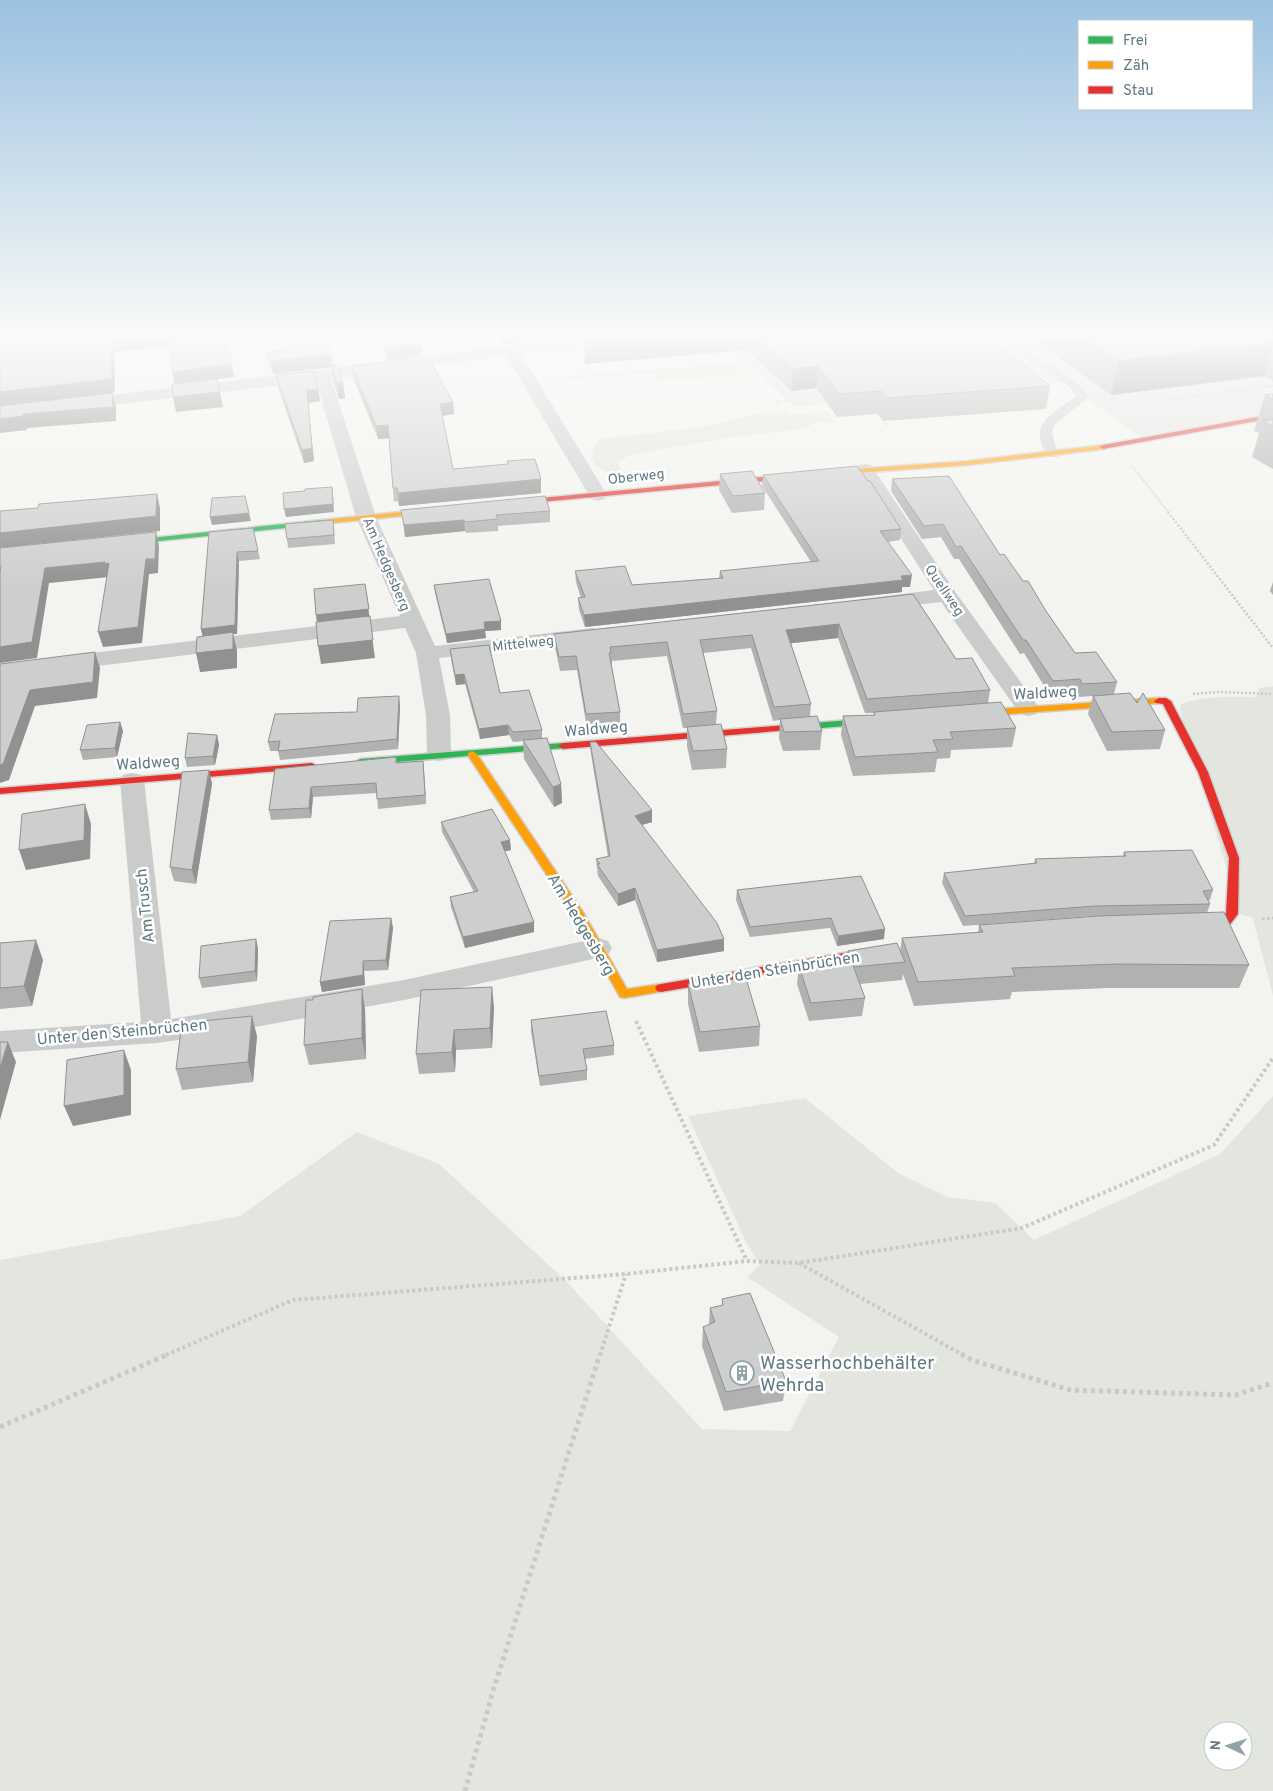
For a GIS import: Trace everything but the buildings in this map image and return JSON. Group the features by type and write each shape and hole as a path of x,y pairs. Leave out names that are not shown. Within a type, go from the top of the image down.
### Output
{"street":[{"name":"Am Hedgesberg","path":"336,422 366,517 412,622 428,653 438,715 439,754"},
{"path":"554,422 598,495"},
{"name":"Oberweg","path":"502,504 865,469 968,463 1054,454 1117,446 1244,422"},
{"name":"Quellweg","path":"865,469 947,595 1028,709"},
{"path":"109,544 453,509"},
{"path":"859,605 947,595"},
{"path":"0,670 412,622"},
{"name":"Mittelweg","path":"428,653 614,632"},
{"path":"1166,701 1203,772 1234,858 1232,914 1224,924 1181,926"},
{"name":"Waldweg","path":"958,714 1166,701"},
{"name":"Waldweg","path":"351,763 439,754 472,754 889,720"},
{"name":"Am Hedgesberg","path":"472,754 579,915 624,994"},
{"name":"Waldweg","path":"0,791 321,765"},
{"name":"Am Trusch","path":"132,780 157,1032"},
{"name":"Unter den Steinbrüchen","path":"0,1042 157,1032 404,990 598,948"},
{"name":"Unter den Steinbrüchen","path":"624,994 895,949"}],"lane":[{"path":"1050,422 1047,426 1045,438 1054,454"}],"path":[{"path":"884,422 888,426"},
{"path":"1117,446 1273,648"},
{"path":"1166,701 1190,694 1273,694"},
{"path":"624,994 747,1261"},
{"path":"0,1427 293,1300 626,1274 747,1261 798,1263 1022,1228 1214,1145 1273,1058"},
{"path":"798,1263 972,1360 1070,1390 1234,1394 1273,1383"},
{"path":"465,1791 493,1691 626,1274"}],"shaded area":[{"path":"724,422 836,423 812,423 808,428 803,429 733,437 630,455 617,462 620,469 615,473 601,469 593,462 593,451 600,439 703,427"},
{"path":"1120,422 1230,422 1144,439"},
{"path":"1273,686 1273,996 1253,918 1240,914 1180,710 1181,704 1199,699 1256,697 1259,688"},
{"path":"1273,1096 1273,1791 0,1791 0,1260 240,1216 357,1132 439,1164 565,1280 702,1429 790,1431 839,1337 747,1277 760,1265 746,1242 688,1116 805,1098 898,1173 947,1197 995,1203 1034,1240 1220,1154"}],"traffic: fast":[{"path":"121,543 322,522"},
{"path":"811,726 878,721"},
{"path":"360,762 563,746"}],"traffic: slow":[{"path":"826,473 968,463 1103,447"},
{"path":"322,522 439,510"},
{"path":"968,714 1159,701"},
{"path":"472,754 579,915 624,994 661,988"}],"traffic: jam":[{"path":"1103,447 1242,422"},
{"path":"509,503 826,473"},
{"path":"1159,701 1166,701 1203,772 1234,858 1232,914 1224,924 1194,926"},
{"path":"563,746 811,726"},
{"path":"0,791 312,766"},
{"path":"661,988 885,950"}],"place":[{"name":"Wasserhochbehälter Wehrda","path":"742,1373"}]}
